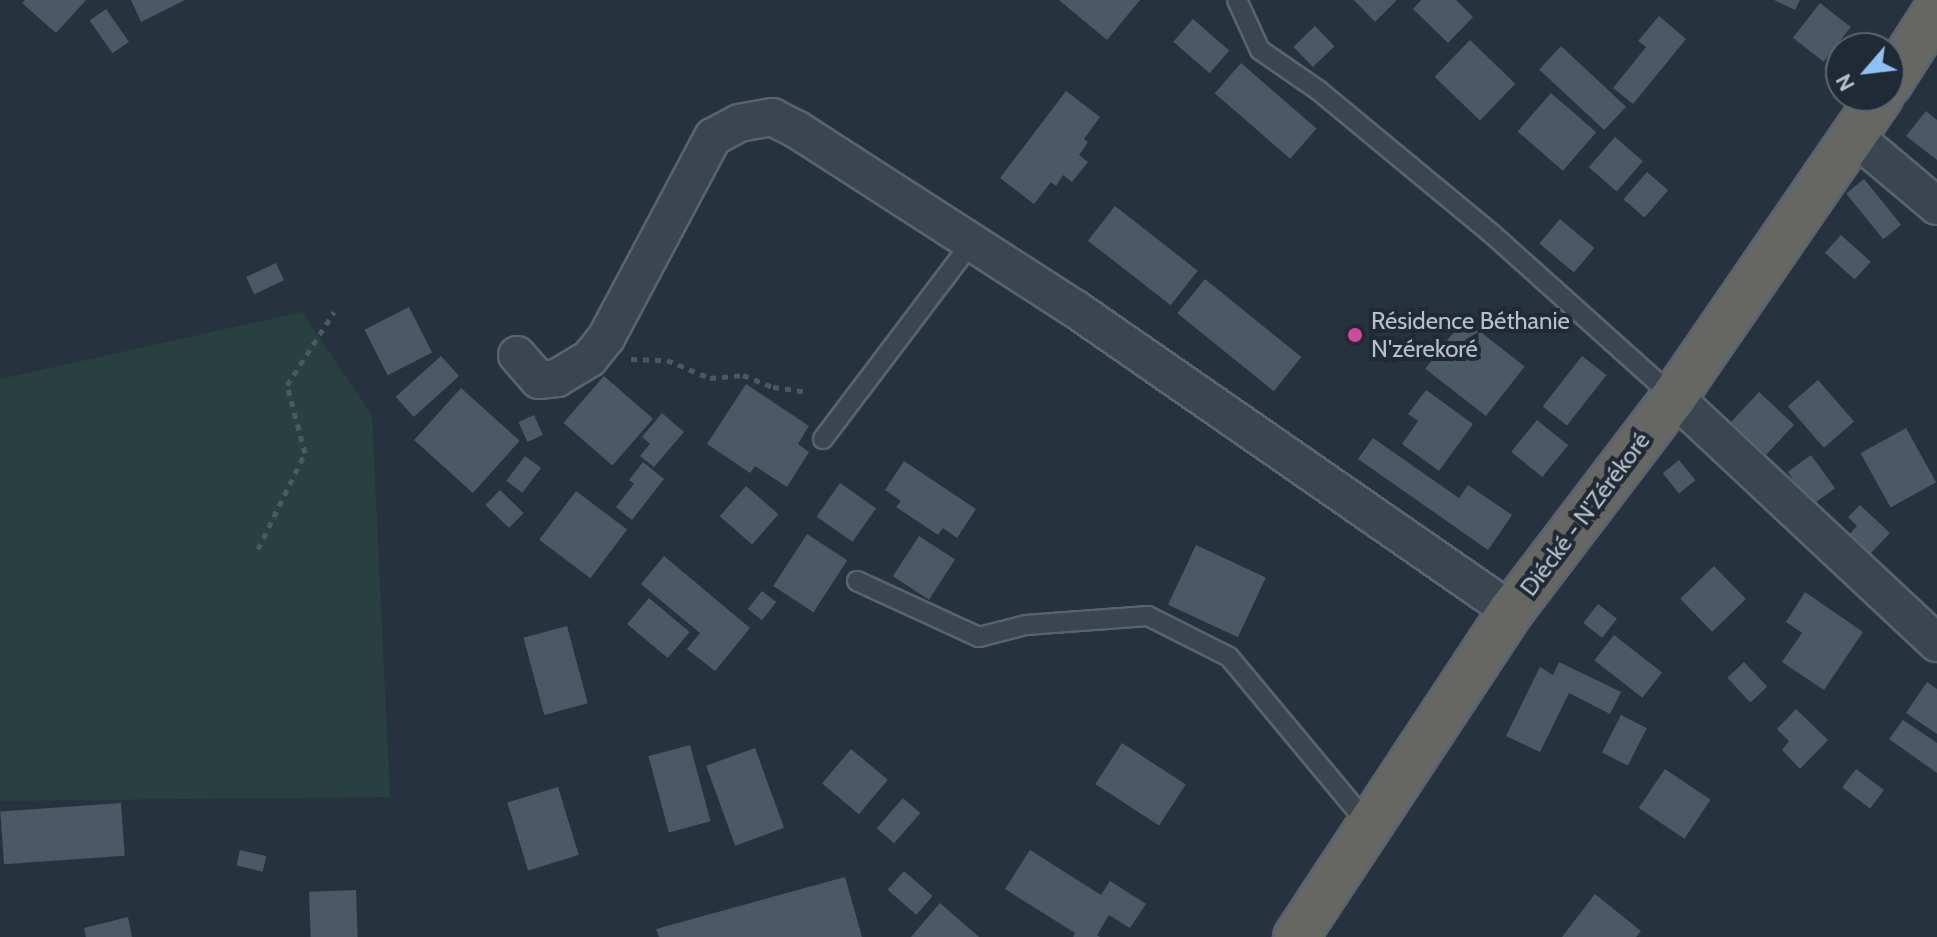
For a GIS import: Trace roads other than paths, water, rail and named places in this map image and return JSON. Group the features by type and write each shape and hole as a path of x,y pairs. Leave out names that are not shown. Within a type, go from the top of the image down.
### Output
{"highway":[{"path":"1905,59 1937,9"},
{"name":"Diécké - N'Zérékoré","path":"1296,937 1511,611 1674,397 1871,112"}],"street":[{"path":"517,355 539,380 557,378 589,359 606,338 713,137 739,123 772,117 796,129 1074,308 1511,611"},
{"path":"1855,137 1937,206"},
{"path":"1674,397 1937,643"}],"lane":[{"path":"1237,0 1260,50 1318,90 1491,233 1674,397"},
{"path":"823,439 972,242"},
{"path":"857,581 979,637 1026,625 1148,616 1229,657 1368,824"}],"place":[{"name":"Résidence Béthanie N'zérekoré","path":"1355,335"}]}
